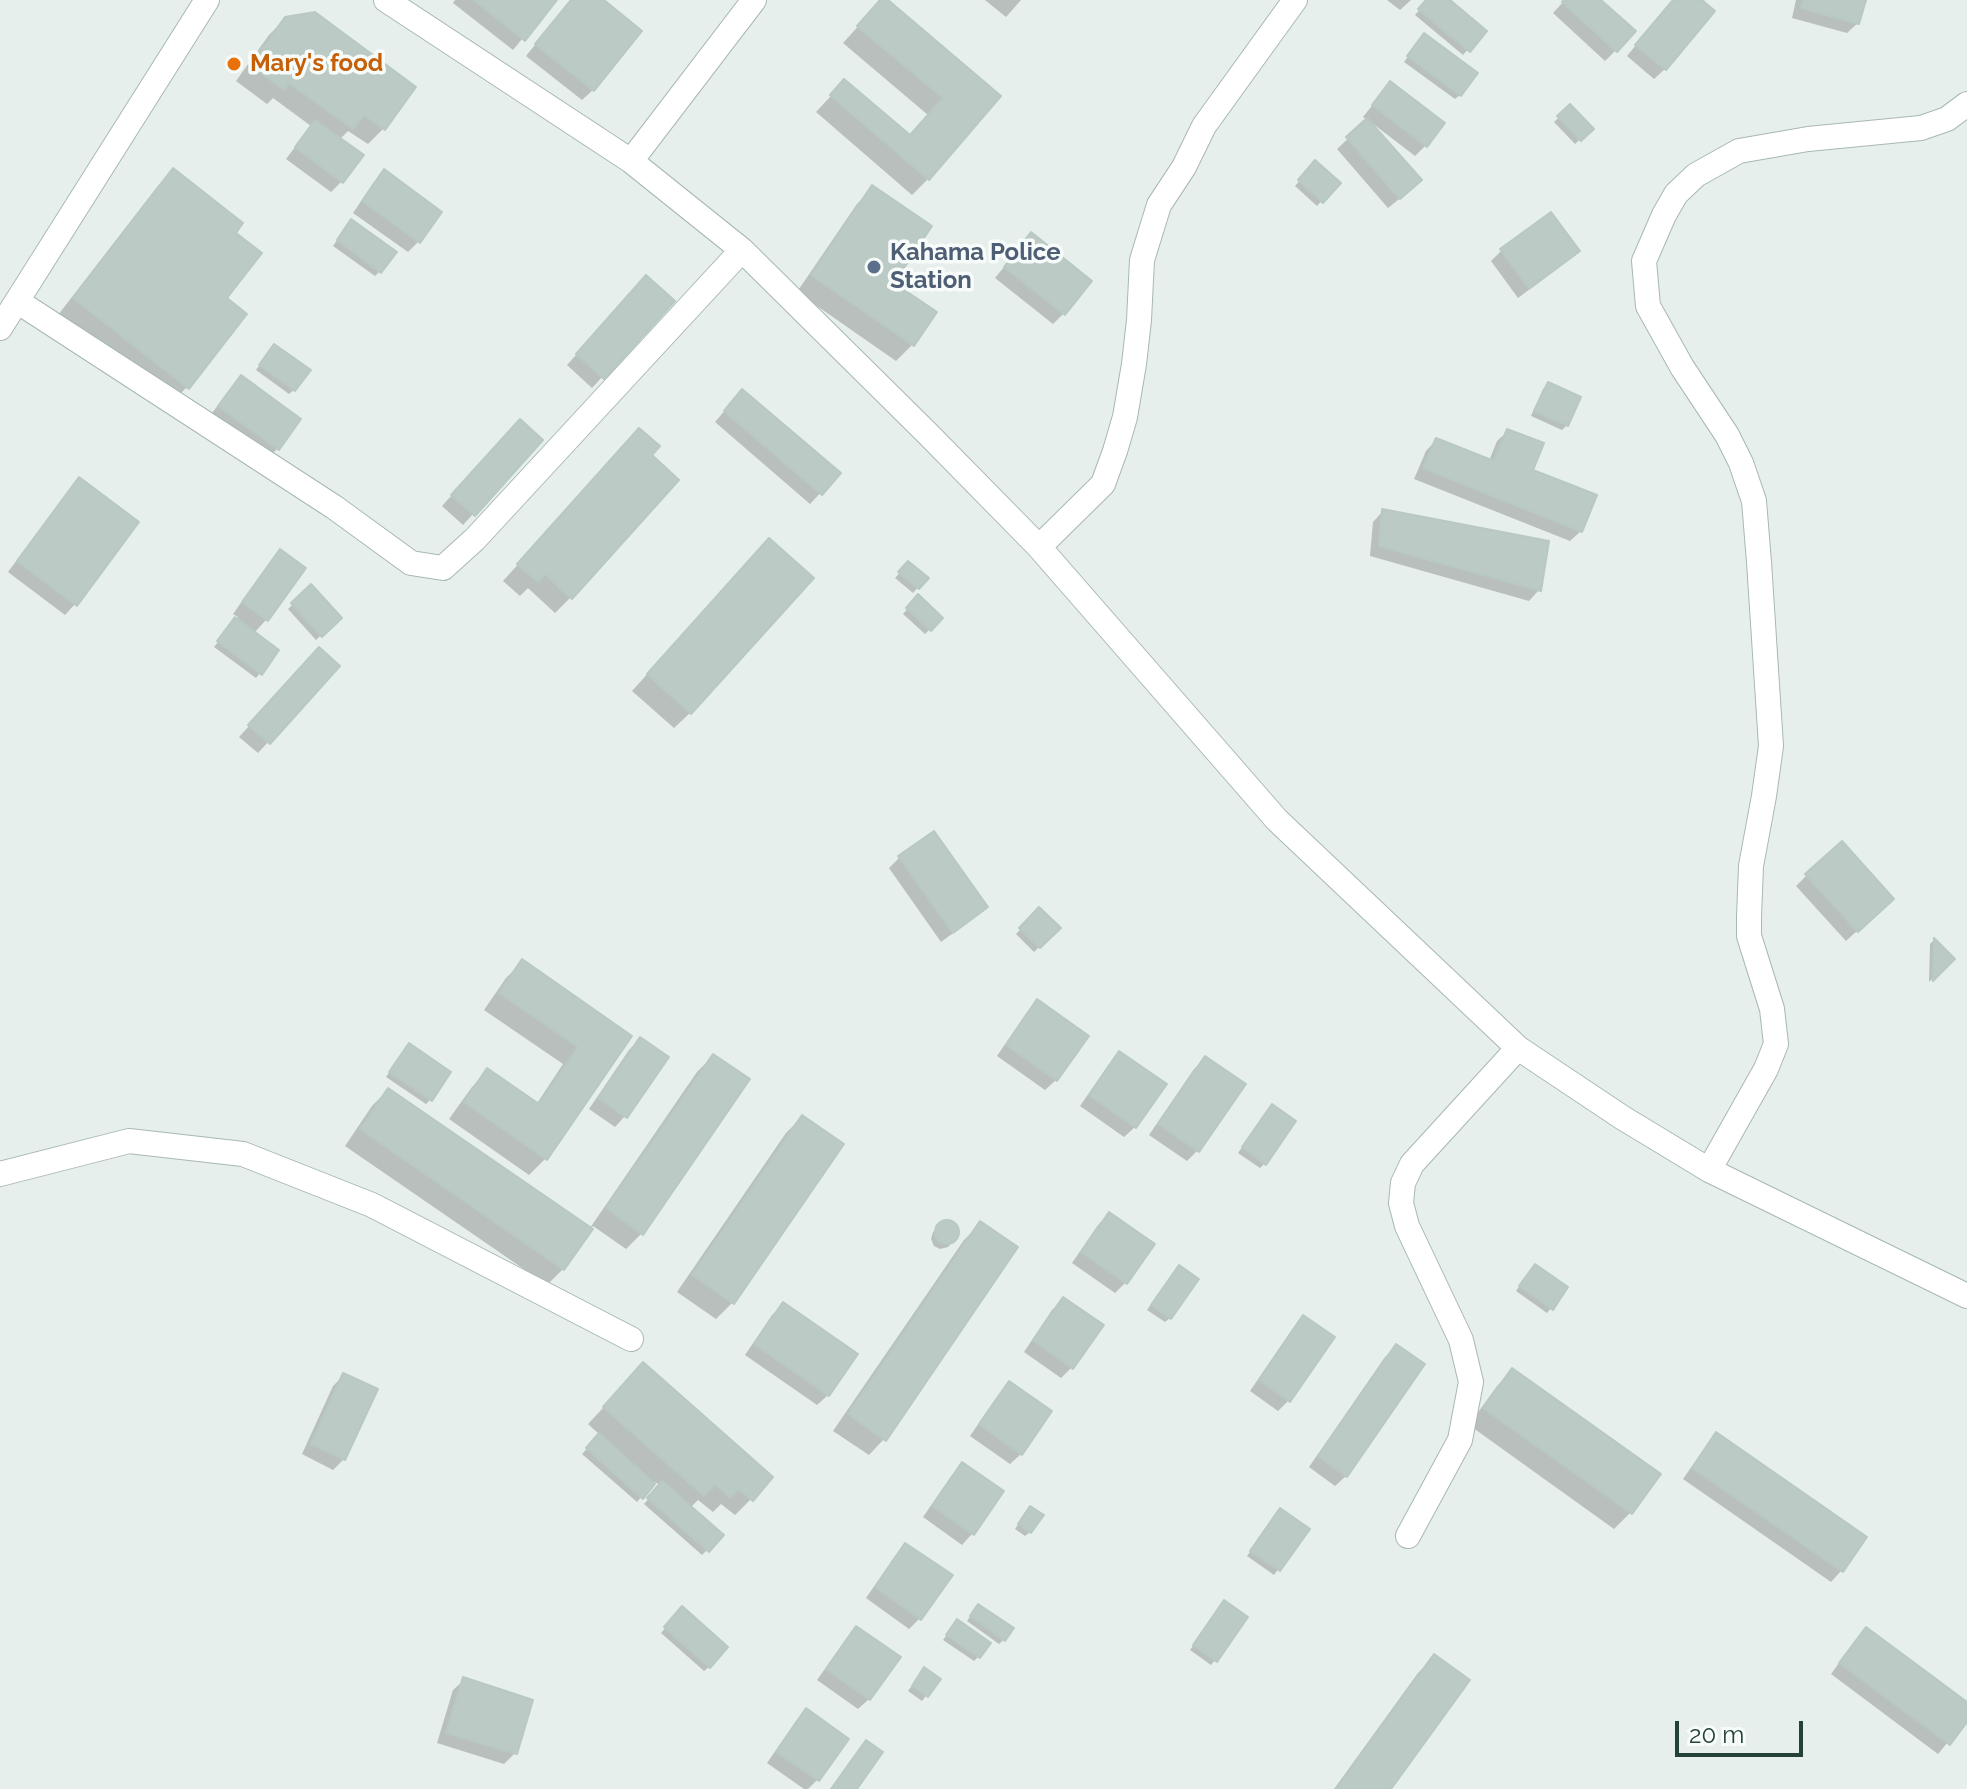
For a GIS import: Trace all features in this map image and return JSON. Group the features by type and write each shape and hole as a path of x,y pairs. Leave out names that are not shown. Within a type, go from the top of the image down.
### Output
{"street":[{"path":"0,328 207,0"},
{"path":"386,0 631,161 742,250 1039,547 1277,820 1518,1048 1623,1118 1709,1170 1967,1296"},
{"path":"631,161 754,0"},
{"path":"1039,547 1103,484 1111,462 1125,417 1134,364 1142,260 1159,205 1184,167 1204,126 1295,0"},
{"path":"1709,1170 1766,1069 1776,1044 1772,1009 1749,936 1751,866 1771,746 1759,562 1754,501 1741,463 1648,306 1644,261 1676,194 1696,175 1739,151 1808,139 1921,128 1947,119 1967,104"},
{"path":"17,301 334,507 411,563 443,568 475,539 742,250"},
{"path":"1408,1536 1460,1440 1471,1382 1461,1340 1407,1226 1401,1203 1403,1183 1412,1164 1518,1048"},
{"path":"0,1174 129,1141 243,1154 372,1205 631,1339"}],"building":[{"path":"474,0 557,0 525,41"},
{"path":"571,0 604,0 642,31 594,91 535,44"},
{"path":"880,0 888,0 1001,96 929,180 830,95 844,79 910,135 943,98 857,26"},
{"path":"1426,0 1450,0 1487,31 1470,52 1418,9"},
{"path":"1601,0 1636,31 1617,52 1562,2"},
{"path":"1673,0 1702,0 1715,11 1666,70 1635,45"},
{"path":"1803,0 1866,0 1859,24 1801,8"},
{"path":"315,12 416,87 385,130 364,115 353,129 289,83 284,90 250,65 285,17"},
{"path":"1424,33 1478,73 1461,96 1407,56"},
{"path":"1390,81 1445,123 1427,147 1372,105"},
{"path":"1570,104 1594,129 1581,141 1557,116"},
{"path":"1367,118 1422,180 1400,199 1346,137"},
{"path":"315,120 364,155 343,183 295,147"},
{"path":"1315,160 1341,183 1323,203 1298,180"},
{"path":"173,168 243,223 236,233 262,253 227,298 247,314 189,389 73,298"},
{"path":"384,169 442,212 420,243 362,201"},
{"path":"872,185 932,226 894,283 937,312 914,346 811,275"},
{"path":"1551,212 1580,251 1529,289 1500,249"},
{"path":"351,219 397,252 381,273 337,240"},
{"path":"1031,232 1092,281 1065,315 1004,267"},
{"path":"646,275 675,301 604,379 576,354"},
{"path":"274,344 311,370 295,391 259,365"},
{"path":"241,375 301,419 279,450 218,406"},
{"path":"1548,382 1581,397 1568,426 1534,411"},
{"path":"742,389 841,473 822,495 724,411"},
{"path":"520,419 543,440 475,516 451,495"},
{"path":"639,428 660,446 652,455 679,480 572,599 545,574 538,582 517,564"},
{"path":"1507,429 1544,443 1533,470 1597,495 1582,532 1423,468 1436,438 1494,461"},
{"path":"79,477 139,522 77,606 17,561"},
{"path":"1382,509 1549,541 1541,591 1379,546"},
{"path":"769,538 814,578 691,714 647,674"},
{"path":"280,549 306,568 268,621 242,602"},
{"path":"908,561 929,578 919,589 898,572"},
{"path":"311,584 342,618 322,637 291,603"},
{"path":"918,594 943,618 931,631 906,608"},
{"path":"235,617 279,650 262,675 217,641"},
{"path":"319,647 340,666 270,744 248,725"},
{"path":"934,831 988,907 953,933 898,856"},
{"path":"1842,841 1894,899 1858,932 1805,874"},
{"path":"1039,907 1061,928 1040,948 1019,928"},
{"path":"1934,938 1955,959 1933,981"},
{"path":"522,959 632,1036 547,1160 464,1102 487,1068 539,1104 578,1047 499,993"},
{"path":"1037,999 1089,1036 1057,1081 1006,1045"},
{"path":"640,1037 669,1057 627,1118 598,1098"},
{"path":"409,1043 451,1072 432,1101 389,1072"},
{"path":"1119,1051 1167,1084 1136,1128 1089,1095"},
{"path":"713,1054 750,1079 643,1235 606,1208"},
{"path":"1205,1056 1246,1084 1199,1152 1158,1124"},
{"path":"388,1088 593,1229 564,1270 360,1129"},
{"path":"1272,1104 1296,1121 1266,1165 1242,1147"},
{"path":"802,1115 844,1144 734,1304 692,1275"},
{"path":"1109,1212 1155,1244 1127,1284 1081,1252"},
{"path":"947,1220 956,1223 959,1232 956,1241 947,1244 938,1241 935,1232 938,1223"},
{"path":"980,1221 1018,1247 886,1441 848,1414"},
{"path":"1535,1264 1568,1287 1553,1310 1519,1286"},
{"path":"1179,1265 1199,1279 1171,1319 1151,1305"},
{"path":"1063,1297 1104,1325 1073,1369 1033,1340"},
{"path":"783,1302 858,1354 829,1396 754,1344"},
{"path":"1303,1315 1335,1337 1290,1402 1259,1380"},
{"path":"1396,1344 1425,1364 1347,1477 1318,1456"},
{"path":"643,1362 773,1477 753,1501 738,1489 730,1498 715,1484 704,1496 603,1407"},
{"path":"1512,1368 1661,1474 1632,1514 1483,1408"},
{"path":"343,1373 378,1389 345,1460 311,1444"},
{"path":"1009,1381 1052,1411 1022,1455 979,1424"},
{"path":"1716,1432 1867,1537 1843,1572 1692,1468"},
{"path":"599,1433 655,1484 643,1499 586,1448"},
{"path":"962,1462 1004,1491 974,1535 932,1506"},
{"path":"662,1481 724,1535 709,1552 647,1498"},
{"path":"1030,1506 1044,1515 1031,1533 1018,1524"},
{"path":"1280,1508 1310,1529 1280,1571 1250,1551"},
{"path":"905,1543 953,1575 921,1620 875,1587"},
{"path":"1224,1600 1248,1617 1217,1662 1193,1645"},
{"path":"978,1604 1014,1628 1005,1641 970,1616"},
{"path":"682,1606 728,1647 710,1668 664,1627"},
{"path":"957,1619 991,1643 980,1658 946,1635"},
{"path":"856,1626 901,1657 870,1700 826,1669"},
{"path":"1866,1627 1967,1702 1967,1722 1950,1745 1839,1663"},
{"path":"1434,1654 1470,1680 1391,1789 1336,1789"},
{"path":"924,1667 941,1679 928,1697 912,1686"},
{"path":"463,1677 533,1700 517,1754 446,1733"},
{"path":"806,1708 849,1739 819,1781 776,1752"},
{"path":"866,1740 883,1752 857,1789 831,1789"}],"place":[{"name":"Mary's food","path":"234,64"},
{"name":"Kahama Police Station","path":"874,267"}]}
